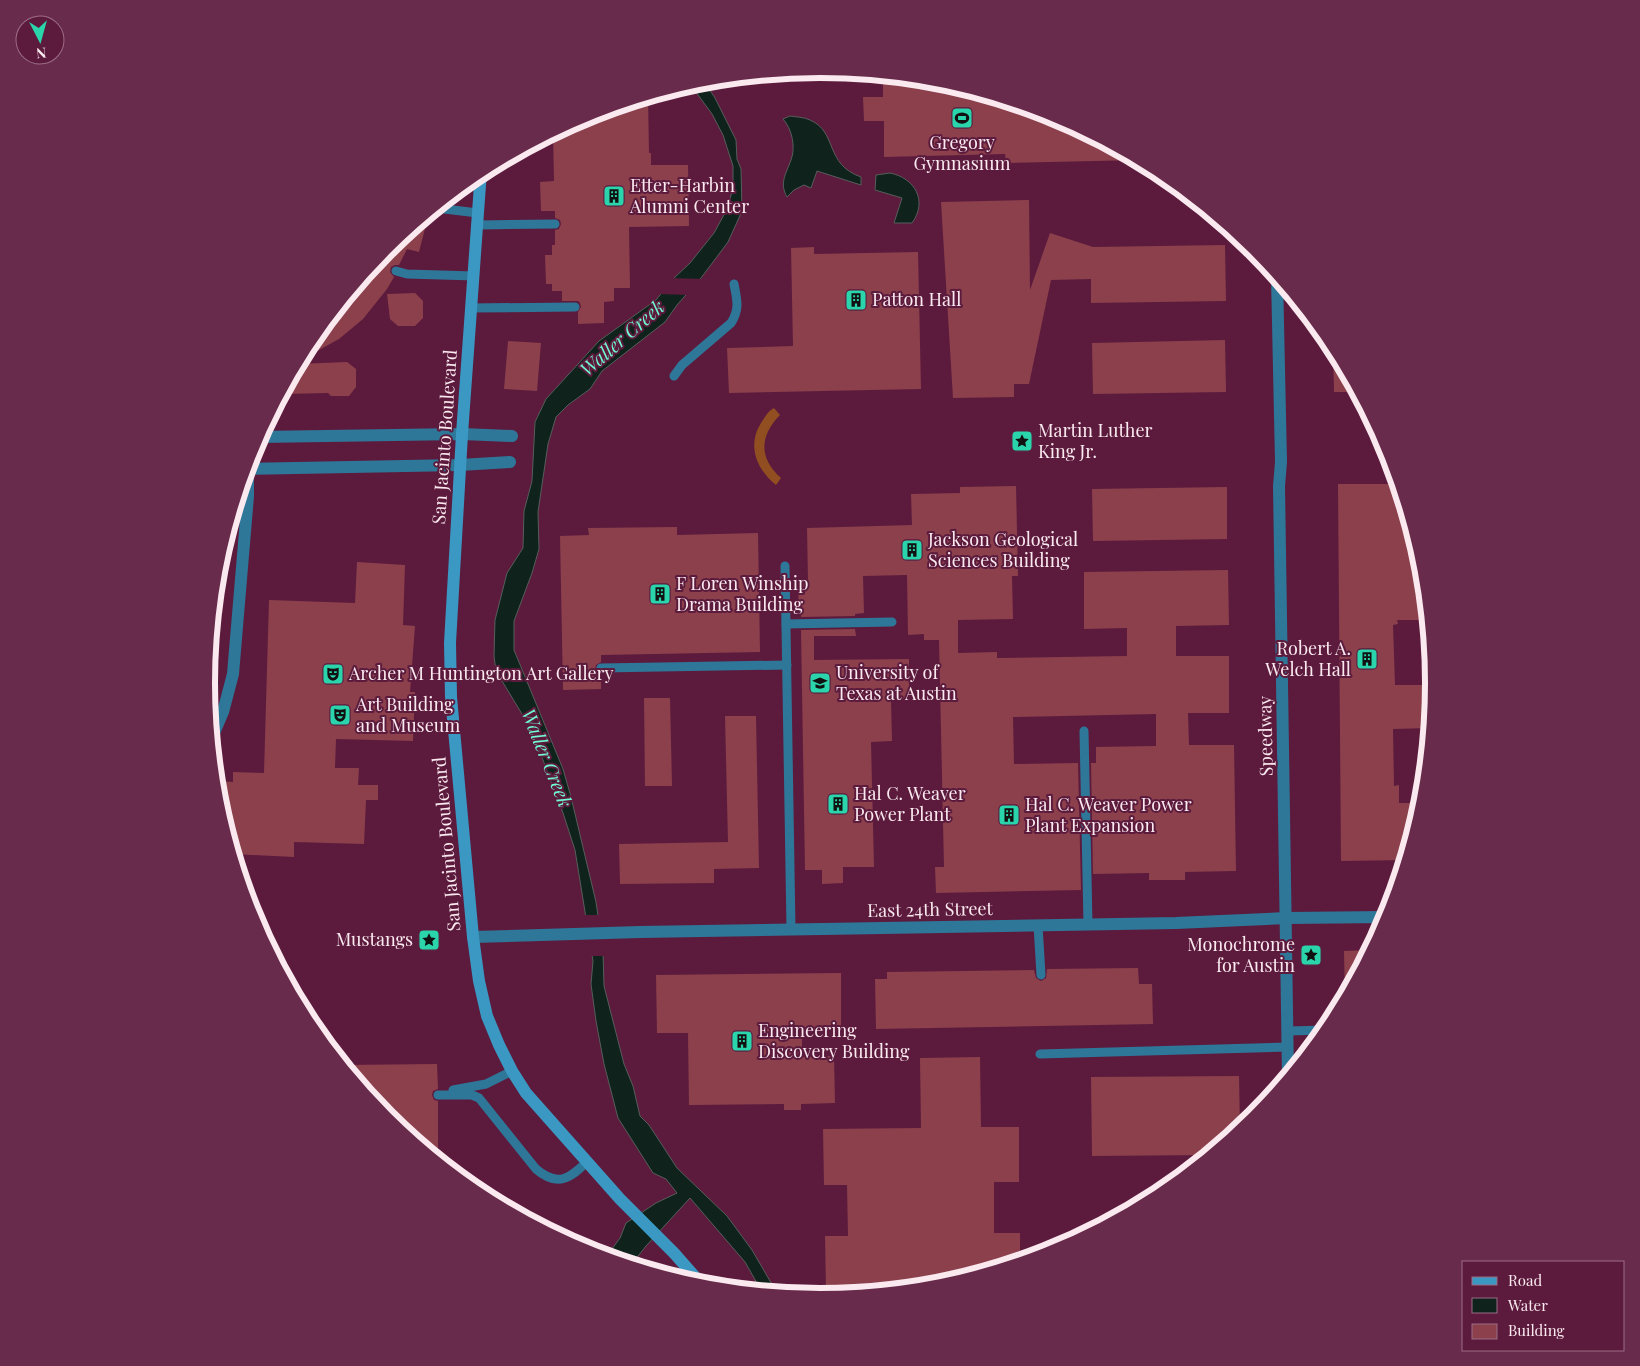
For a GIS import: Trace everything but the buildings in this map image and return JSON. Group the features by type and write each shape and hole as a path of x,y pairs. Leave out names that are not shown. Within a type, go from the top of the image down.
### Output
{"street":[{"name":"San Jacinto Boulevard","path":"481,182 462,434 450,634 451,697 473,937 479,981 487,1016 499,1045 526,1093 620,1199 693,1275"},
{"name":"Speedway","path":"1277,287 1288,1066"},
{"path":"267,437 462,434 512,436"},
{"path":"255,467 460,465 510,462"},
{"path":"216,727 223,712 233,674 248,485"},
{"name":"East 24th Street","path":"473,937 624,932 1088,925 1286,918 1378,917"}],"lane":[{"path":"443,210 478,219 555,224"},
{"path":"396,271 407,274 474,276"},
{"path":"674,376 682,365 731,323 735,316 737,304 734,284"},
{"path":"471,308 575,307"},
{"path":"785,566 791,929"},
{"path":"786,624 892,622"},
{"path":"601,668 787,665"},
{"path":"1084,730 1088,925"},
{"path":"1038,925 1041,975"},
{"path":"1288,1031 1315,1030"},
{"path":"1040,1054 1288,1047"},
{"path":"512,1071 486,1084 438,1093 472,1095 479,1098 536,1169 543,1175 559,1180 567,1178 588,1161"}],"shaded area":[{"path":"774,408 780,415 768,430 764,446 768,463 781,478 776,485 763,472 754,448 757,431 761,423"},
{"path":"218,624 220,624 216,649"}],"water":[{"name":"Waller Creek","path":"708,88 736,140 737,159 741,169 742,211 728,242 665,322 602,371 590,389 568,405 556,417 548,444 538,512 539,549 514,621 514,650 563,769 571,797 596,902 603,951 604,986 624,1064 633,1086 640,1116 649,1125 677,1168 727,1216 752,1250 773,1286 758,1285 745,1262 690,1198 635,1259 611,1251 620,1238 626,1223 656,1203 677,1193 666,1179 653,1173 618,1118 604,1064 596,1021 591,984 593,961 575,850 540,752 528,724 496,671 494,656 495,620 507,573 523,548 524,511 532,481 535,422 546,399 599,341 656,300 714,233 726,211 733,189 733,166 723,135 712,114 695,91"},
{"path":"790,116 808,119 819,125 825,132 841,164 849,171 861,177 861,185 817,171 811,188 804,185 794,190 787,197 783,183 792,155 793,144 789,128 783,119"},
{"path":"890,173 906,180 916,192 919,199 919,207 912,223 894,223 902,198 875,190 876,175"}],"pier":[{"path":"670,278 704,279 689,295 658,294"},
{"path":"584,915 600,915 605,956 590,956"}],"place":[{"name":"Gregory Gymnasium","path":"962,118"},
{"name":"Etter-Harbin Alumni Center","path":"614,196"},
{"name":"Patton Hall","path":"856,300"},
{"name":"Martin Luther King Jr.","path":"1022,441"},
{"name":"Jackson Geological Sciences Building","path":"912,550"},
{"name":"F Loren Winship Drama Building","path":"660,594"},
{"name":"Robert A. Welch Hall","path":"1367,659"},
{"name":"Archer M Huntington Art Gallery","path":"333,674"},
{"name":"University of Texas at Austin","path":"820,683"},
{"name":"Art Building and Museum","path":"340,715"},
{"name":"Hal C. Weaver Power Plant","path":"838,804"},
{"name":"Hal C. Weaver Power Plant Expansion","path":"1009,815"},
{"name":"Mustangs","path":"429,940"},
{"name":"Monochrome for Austin","path":"1311,955"},
{"name":"Engineering Discovery Building","path":"742,1041"}]}
